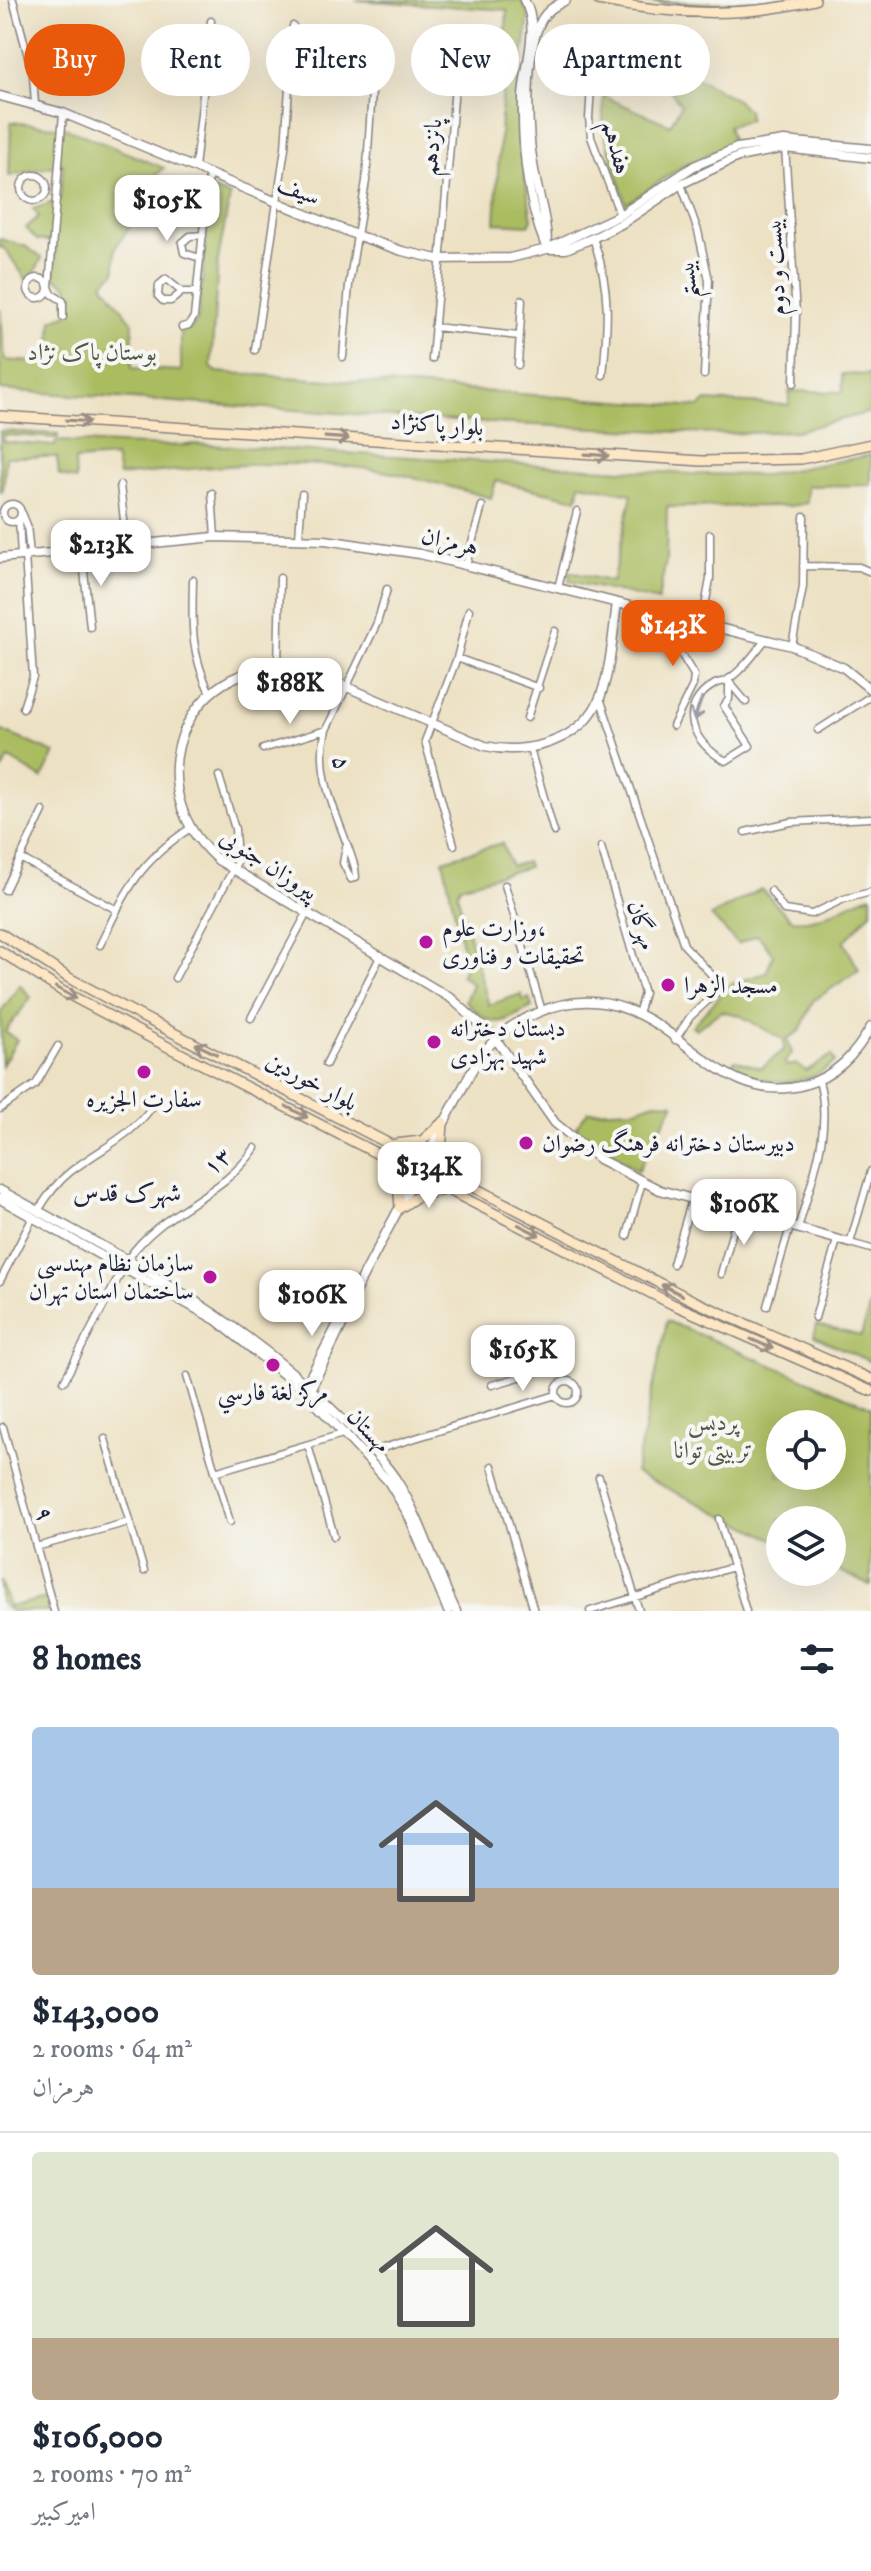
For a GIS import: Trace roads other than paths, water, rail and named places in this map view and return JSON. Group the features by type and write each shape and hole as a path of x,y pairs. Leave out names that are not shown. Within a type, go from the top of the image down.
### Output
{"main road":[{"path":"598,0 667,12 715,14 815,0"},
{"name":"بلوار پاکنژاد","path":"0,416 702,461 801,459 871,444"},
{"name":"بلوار خوردین","path":"0,933 69,978 694,1301 871,1379"},
{"name":"بلوار خوردین","path":"0,951 62,991 672,1304 871,1391"},
{"path":"385,1142 415,1144 432,1135 443,1122"},
{"path":"443,1122 442,1157 460,1181"},
{"path":"379,1153 398,1180 400,1208 418,1196 448,1189"}],"street":[{"path":"13,0 33,75 35,104"},
{"path":"524,0 532,17 523,96 525,154 547,249"},
{"path":"547,249 547,233 530,141 532,66 541,21 547,11 566,0"},
{"path":"195,168 211,21"},
{"name":"سیف","path":"0,96 63,113 356,235 402,251 438,259 492,260 547,249 592,234 622,219 679,179 737,148 785,145 871,149"},
{"path":"255,350 274,202 285,148 288,96"},
{"path":"343,357 356,235 366,181 372,96"},
{"name":"پانزدهم","path":"432,359 454,96"},
{"name":"هفدهم","path":"592,96 591,137 622,219"},
{"path":"63,113 49,287 52,294 63,301 63,317"},
{"name":"سیف","path":"785,145 871,158"},
{"name":"بیست و دوم","path":"785,145 796,314 794,383"},
{"path":"35,174 45,181 47,190 39,200 30,201 23,196 21,187 27,176 35,174"},
{"path":"182,327 192,323 209,174"},
{"path":"45,181 57,176"},
{"name":"بیستم","path":"679,179 698,231 709,280 704,375"},
{"path":"592,234 605,271 609,304 603,375"},
{"path":"200,258 184,253 182,243 190,236 203,235"},
{"path":"182,292 197,292"},
{"path":"518,365 522,300"},
{"path":"434,327 519,336"},
{"path":"120,485 127,547"},
{"path":"212,493 215,537"},
{"path":"299,538 302,494"},
{"path":"466,565 482,506"},
{"path":"558,588 577,511"},
{"path":"20,516 27,525 25,556 33,677 23,708"},
{"path":"792,646 803,587 804,516"},
{"path":"702,623 710,579 710,534"},
{"name":"هرمزان","path":"0,558 215,537 299,538 373,545 792,646 844,668 871,693"},
{"path":"82,552 90,627"},
{"path":"803,566 859,567 871,572"},
{"path":"278,667 280,578"},
{"path":"193,580 191,641 197,665 210,693"},
{"name":"۵","path":"346,847 322,771 321,749 326,730 377,623 387,589"},
{"name":"پیروزان جنوبی","path":"617,603 600,698 585,721 567,734 530,749 505,751 485,746 303,669 278,667 234,678 210,693 187,725 176,759 175,786 189,829 204,848 233,870 452,999 495,1038 561,1129 599,1159 642,1182 692,1199 850,1243"},
{"path":"454,845 425,746 430,721 457,658 469,610"},
{"path":"665,613 673,641 694,675 693,685 673,726"},
{"path":"527,718 555,631"},
{"path":"729,680 729,699 724,706 750,746 726,761 706,751 693,731 693,714 703,695 716,684 729,680 766,639"},
{"path":"457,658 539,688"},
{"path":"729,680 746,702"},
{"path":"818,730 871,693"},
{"path":"600,698 684,945 720,984 718,991 690,1017 675,1040"},
{"path":"263,749 326,730"},
{"path":"530,749 554,832"},
{"path":"175,978 238,857 219,776"},
{"path":"5,890 43,811"},
{"path":"745,832 791,822 871,818"},
{"path":"100,945 139,872 157,850 189,829"},
{"name":"مهرگان","path":"601,847 644,993 638,1014"},
{"path":"20,858 117,910"},
{"path":"505,885 542,1011"},
{"path":"771,891 784,910 802,915 871,892"},
{"path":"251,1018 307,913"},
{"path":"326,1064 381,955"},
{"path":"308,1389 443,1122 482,1053 495,1038 542,1011 583,1001 614,1005 638,1014 750,1085 778,1089 819,1081 851,1057 871,1027"},
{"path":"0,1109 36,1084 58,1046"},
{"path":"767,1306 824,1134 825,1106 819,1081"},
{"path":"0,1281 35,1214 53,1188 70,1172 137,1128 157,1099"},
{"name":"۱۳","path":"64,1381 125,1264 151,1229 236,1174 255,1148"},
{"path":"871,1171 850,1243 871,1249"},
{"path":"627,1236 642,1182"},
{"path":"0,1190 35,1214 125,1264"},
{"path":"0,1199 35,1214"},
{"path":"673,1264 692,1199"},
{"path":"721,1274 738,1212"},
{"path":"815,1318 837,1240"},
{"name":"مهستان","path":"125,1264 236,1325 308,1389 370,1452 401,1501 444,1594 448,1611"},
{"path":"492,1385 533,1373 537,1367"},
{"path":"187,1376 230,1522"},
{"path":"370,1452 556,1395"},
{"name":"۹","path":"3,1427 54,1611"},
{"path":"215,1472 350,1431"},
{"path":"105,1439 144,1571"},
{"path":"308,1445 334,1536"},
{"path":"492,1466 534,1611"},
{"path":"599,1477 639,1611"},
{"path":"719,1519 746,1611"},
{"path":"36,1547 129,1522"},
{"path":"590,1611 733,1567"},
{"path":"444,1594 456,1611"}],"place":[{"name":"وزارت علوم، تحقیقات و فناوری","path":"426,942"},
{"name":"مسجد الزهرا","path":"668,985"},
{"name":"دبستان دخترانه شهید بهزادی","path":"434,1042"},
{"name":"سفارت الجزیره","path":"144,1072"},
{"name":"دبیرستان دخترانه فرهنگ رضوان","path":"526,1143"},
{"name":"سازمان نظام مهندسی ساختمان استان تهران","path":"210,1277"},
{"name":"مركز لغة فارسي","path":"273,1365"}],"district":[{"name":"شهرک قدس","path":"127,1192"}],"park label":[{"name":"بوستان پاک نژاد","path":"92,352"},
{"name":"پردیس تربیتی توانا","path":"713,1436"}]}
